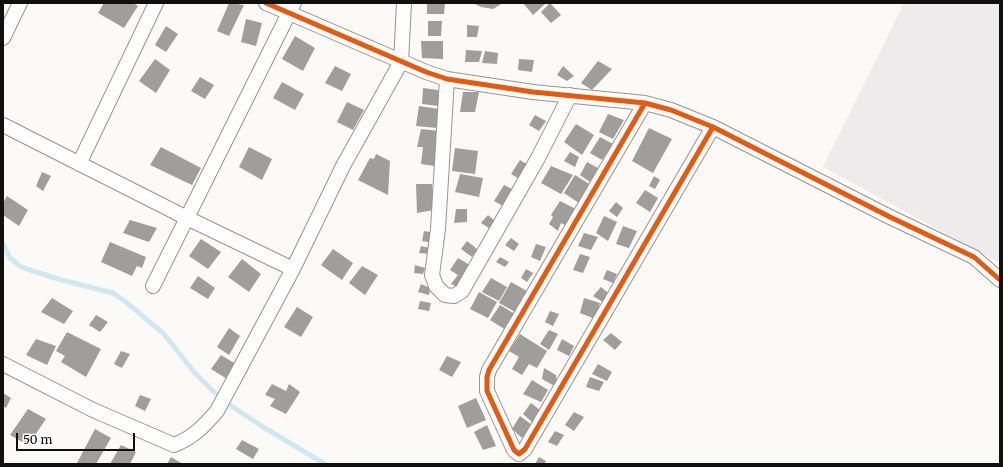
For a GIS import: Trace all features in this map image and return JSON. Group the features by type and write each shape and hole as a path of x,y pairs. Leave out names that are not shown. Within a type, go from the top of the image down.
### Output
{"street":[{"path":"3,38 20,3"},
{"path":"79,164 156,3"},
{"path":"266,3 292,8 401,62 447,79 533,92 646,103 671,110 714,127 890,217 974,257 1000,280"},
{"path":"3,364 93,410 174,445 189,439 200,430 217,411 293,269 343,166 401,62 404,3"},
{"path":"153,286 292,8"},
{"path":"447,79 438,229 432,275 436,286 445,295 454,296 462,291 538,158 570,95"},
{"path":"646,103 489,370 487,377 487,391 514,450 519,454 525,449 714,127"},
{"path":"3,125 187,218 293,269"}],"shaded area":[{"path":"904,3 1000,3 1000,263 823,167"}],"building":[{"path":"104,3 133,3 138,6 124,28 98,13"},
{"path":"229,3 244,5 229,36 217,31"},
{"path":"427,3 445,3 444,14 427,14"},
{"path":"473,3 503,3 493,9 481,7"},
{"path":"523,3 546,3 533,15"},
{"path":"550,3 561,15 551,23 541,12"},
{"path":"246,19 262,23 256,46 241,42"},
{"path":"428,21 442,21 441,36 428,36"},
{"path":"467,25 479,26 477,37 467,37"},
{"path":"166,26 178,34 166,52 155,45"},
{"path":"295,36 315,48 303,71 282,59"},
{"path":"421,41 443,41 443,59 422,58"},
{"path":"466,50 482,51 479,62 465,62"},
{"path":"485,51 498,53 497,64 482,63"},
{"path":"155,59 170,70 156,93 139,81"},
{"path":"519,59 534,60 532,72 518,70"},
{"path":"598,61 612,69 592,90 581,83"},
{"path":"335,66 351,74 342,91 325,83"},
{"path":"563,66 574,76 567,81 557,75"},
{"path":"200,77 214,85 205,99 191,91"},
{"path":"282,82 304,94 295,110 273,98"},
{"path":"423,88 438,90 439,106 422,104"},
{"path":"463,92 479,92 475,112 460,112"},
{"path":"347,102 364,110 353,130 337,122"},
{"path":"419,106 439,109 437,128 416,126"},
{"path":"608,114 624,120 613,139 599,132"},
{"path":"535,115 546,121 539,131 529,125"},
{"path":"576,124 594,135 582,155 564,142"},
{"path":"649,128 672,139 653,173 632,161"},
{"path":"421,129 440,131 434,166 421,164 423,147 417,147"},
{"path":"600,137 613,144 602,160 590,153"},
{"path":"161,147 201,168 192,185 150,165"},
{"path":"249,147 272,159 262,180 239,167"},
{"path":"455,148 478,151 475,174 452,171"},
{"path":"570,152 579,157 575,167 564,161"},
{"path":"376,154 390,161 388,195 358,180 370,158 374,159"},
{"path":"520,160 530,166 521,180 511,174"},
{"path":"587,162 598,168 590,182 580,175"},
{"path":"551,166 573,175 561,194 541,183"},
{"path":"42,172 51,176 43,191 36,186"},
{"path":"460,174 483,178 479,197 455,192"},
{"path":"575,175 591,185 579,203 564,193"},
{"path":"654,176 660,180 655,189 649,186"},
{"path":"416,184 432,184 434,210 417,213"},
{"path":"504,185 514,190 503,206 494,201"},
{"path":"645,190 658,198 650,212 636,203"},
{"path":"7,196 28,210 19,226 3,215 3,203"},
{"path":"560,201 576,209 567,226 561,223 558,231 549,224 553,217 551,215"},
{"path":"616,202 623,208 617,217 609,211"},
{"path":"456,209 467,209 467,222 454,223"},
{"path":"488,215 497,223 492,230 481,223"},
{"path":"604,216 617,222 608,241 596,233"},
{"path":"130,220 157,228 149,242 123,233"},
{"path":"623,226 637,231 629,248 616,244"},
{"path":"424,231 436,233 434,243 422,241"},
{"path":"584,233 598,237 591,250 578,246"},
{"path":"511,238 519,244 514,251 505,245"},
{"path":"201,239 221,252 208,269 189,256"},
{"path":"467,241 477,249 472,257 461,249"},
{"path":"110,242 146,257 142,268 137,266 132,276 101,262"},
{"path":"536,244 546,247 540,261 531,257"},
{"path":"421,246 430,248 430,254 419,253"},
{"path":"333,249 353,263 342,280 321,265"},
{"path":"580,254 590,257 583,273 573,270"},
{"path":"500,257 509,262 505,267 496,262"},
{"path":"458,258 473,267 459,288 451,284 458,275 450,270"},
{"path":"242,259 261,274 249,292 228,277"},
{"path":"415,265 425,268 423,274 414,273"},
{"path":"362,266 378,275 365,295 349,283"},
{"path":"526,269 533,273 527,282 521,278"},
{"path":"607,270 617,274 613,283 603,279"},
{"path":"198,276 215,288 208,299 190,288"},
{"path":"491,278 507,287 499,301 482,292"},
{"path":"511,282 527,291 517,313 499,303"},
{"path":"421,284 430,288 429,295 418,292"},
{"path":"601,287 612,296 606,304 593,296"},
{"path":"479,292 497,302 488,318 470,309"},
{"path":"52,298 73,311 64,324 41,312"},
{"path":"584,298 600,303 595,319 580,313"},
{"path":"420,301 431,303 429,311 418,309"},
{"path":"500,305 515,314 506,330 490,320"},
{"path":"297,307 313,317 301,337 284,327"},
{"path":"550,311 559,314 553,326 545,322"},
{"path":"96,315 108,322 100,332 89,325"},
{"path":"229,328 240,336 229,355 217,347"},
{"path":"549,330 558,334 549,350 540,344"},
{"path":"67,332 101,349 86,377 61,362 65,356 56,351"},
{"path":"611,333 622,342 615,350 603,340"},
{"path":"520,334 547,351 537,368 529,364 522,375 512,369 519,357 509,351"},
{"path":"36,339 56,346 47,365 26,355"},
{"path":"562,339 574,346 569,356 557,350"},
{"path":"121,351 130,354 122,368 114,364"},
{"path":"221,355 236,364 227,379 211,369"},
{"path":"447,356 461,362 452,377 439,370"},
{"path":"598,364 612,372 607,381 592,374"},
{"path":"544,368 556,375 558,388 542,379"},
{"path":"590,377 604,382 599,391 586,387"},
{"path":"532,380 548,390 541,402 523,394"},
{"path":"272,384 286,391 289,384 300,392 286,414 270,406 275,399 265,395"},
{"path":"3,393 11,398 6,408 3,406"},
{"path":"140,395 151,399 145,411 135,406"},
{"path":"476,398 486,420 467,428 458,406"},
{"path":"531,403 540,410 532,422 523,414"},
{"path":"28,409 46,419 28,445 10,435"},
{"path":"574,412 584,417 574,431 565,425"},
{"path":"520,416 532,425 522,438 512,429"},
{"path":"487,425 496,446 483,450 474,432"},
{"path":"95,429 111,438 96,464 77,463"},
{"path":"555,431 564,435 557,446 548,442"},
{"path":"242,440 259,449 253,459 236,449"},
{"path":"121,445 136,452 130,464 110,464"},
{"path":"171,457 183,464 167,464"},
{"path":"539,457 546,461 544,464 535,464"}],"waterway":[{"path":"3,244 10,258 21,267 58,279 113,293 126,302 164,334 194,372 215,393"},
{"path":"230,405 263,427 325,464"}],"cycle path":[{"path":"266,3 426,72 447,79 533,92 645,103 671,110 713,127 890,217 974,257 1000,280"},
{"path":"645,103 489,370 487,377 487,391 514,450 519,454 525,449 713,127"}]}
